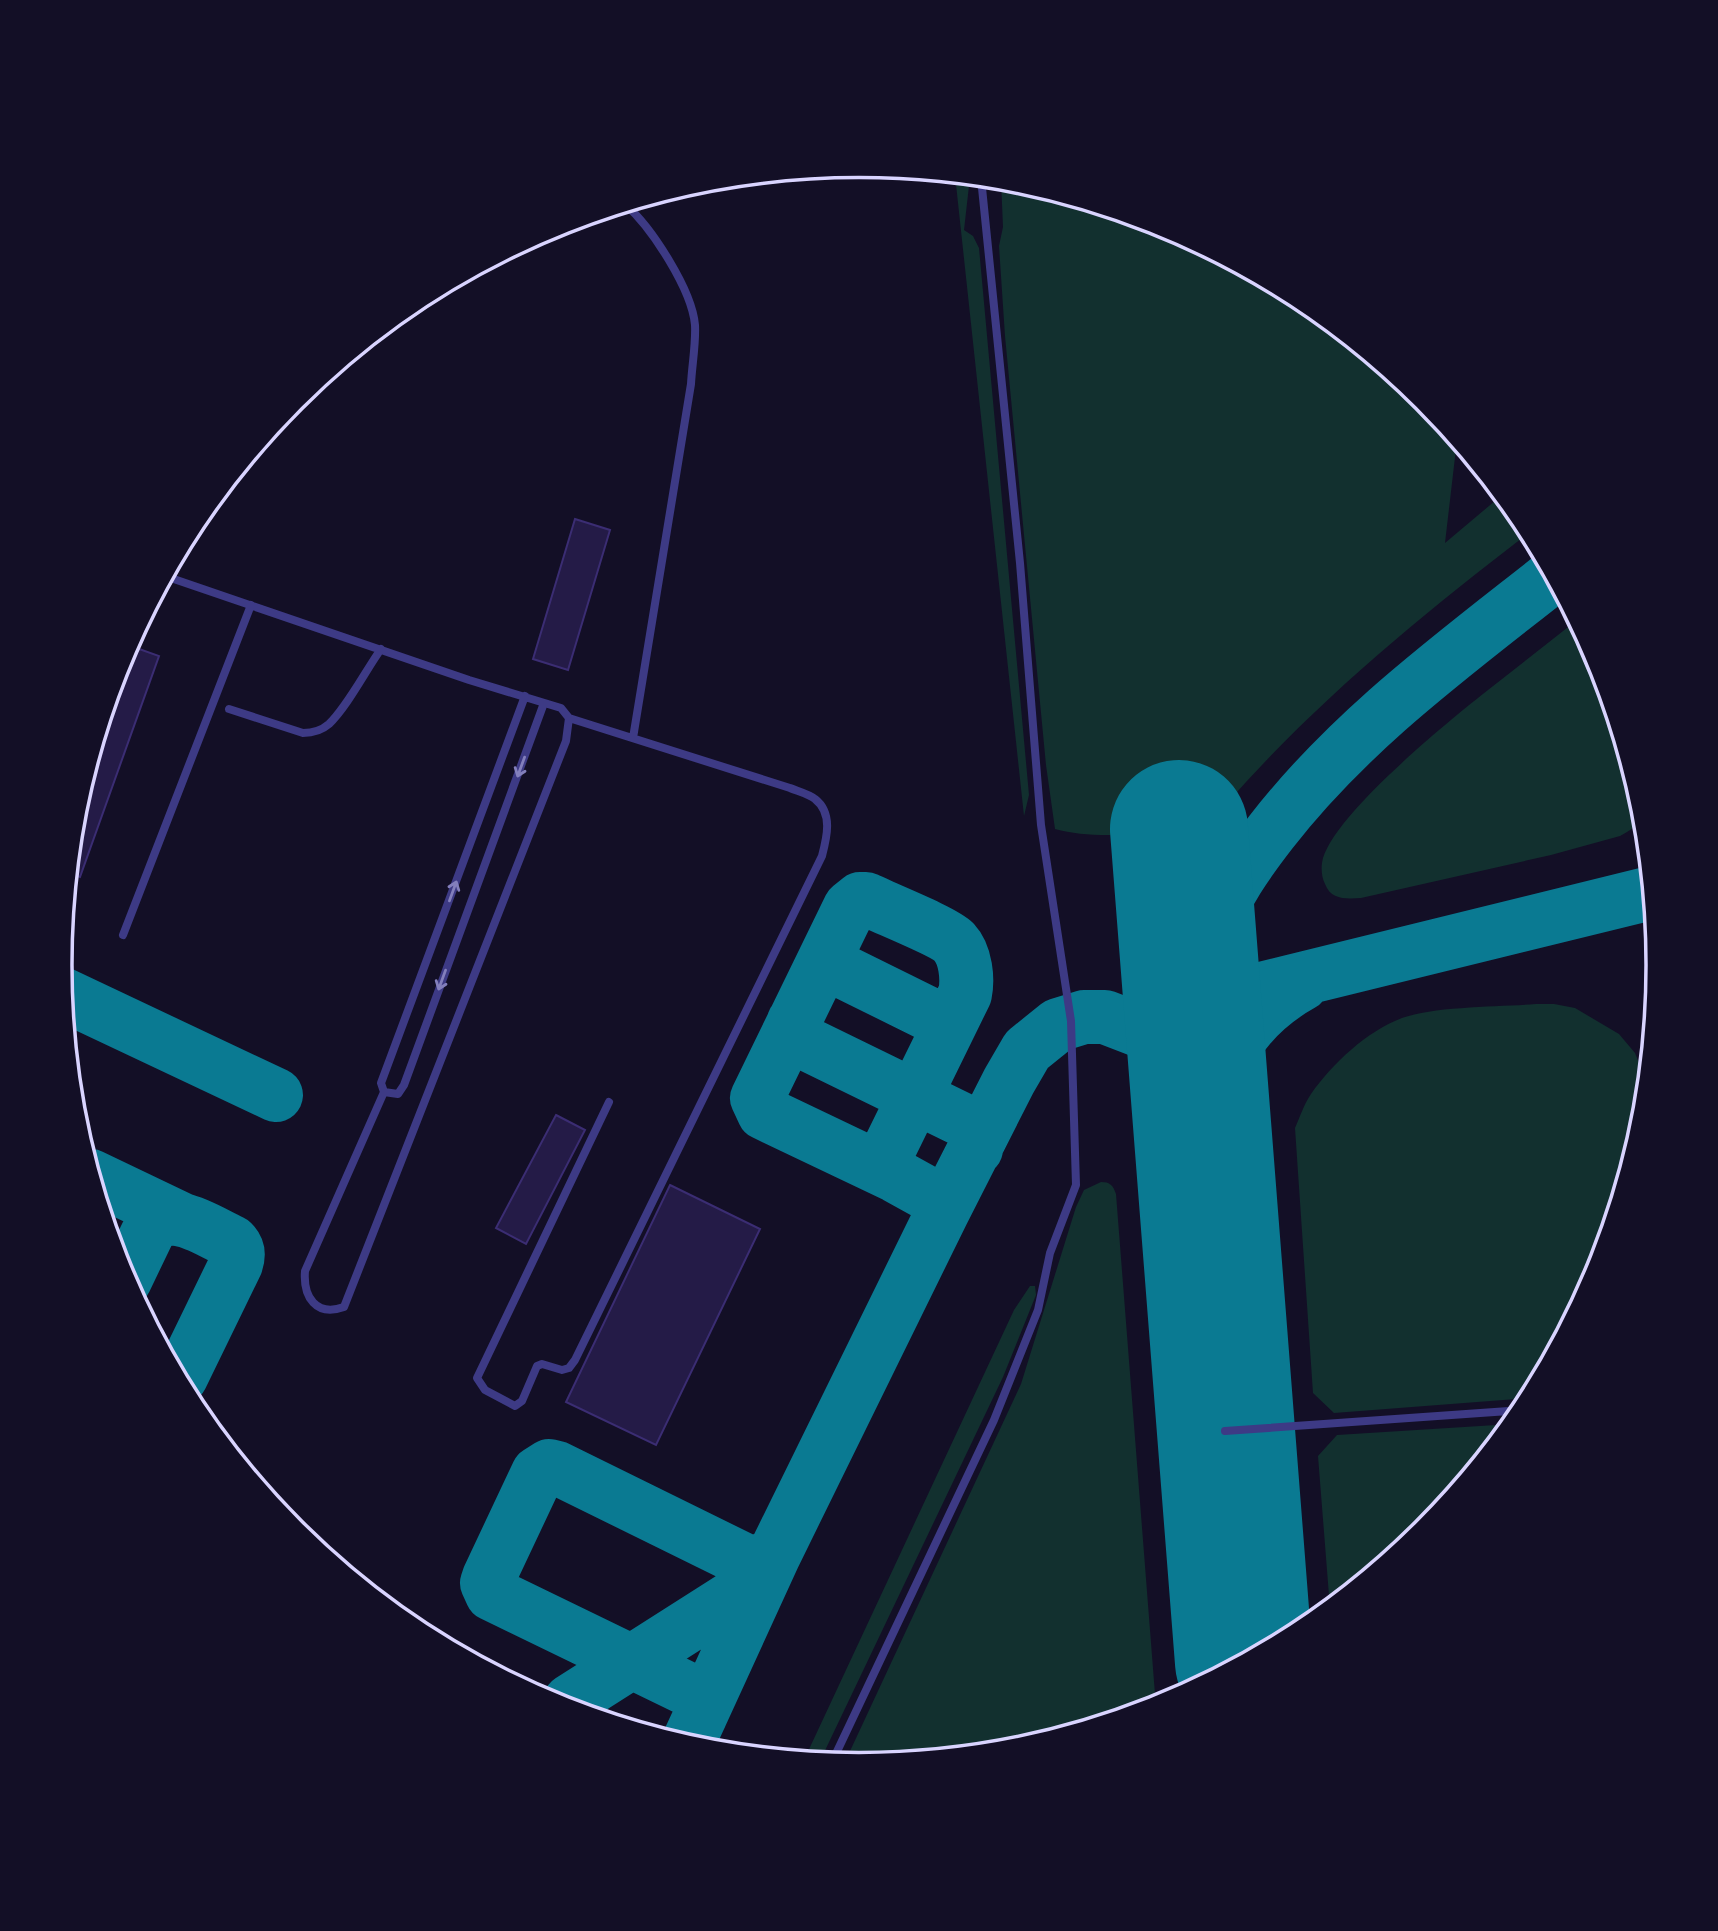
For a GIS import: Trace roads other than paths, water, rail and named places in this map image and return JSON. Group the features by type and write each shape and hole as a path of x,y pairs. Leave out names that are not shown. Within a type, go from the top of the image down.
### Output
{"lane":[{"path":"837,1752 994,1420 1038,1310 1050,1253 1076,1185 1071,1021 1041,825 1020,563 982,188"},
{"path":"633,212 644,224 690,299 695,326 691,384 633,738"},
{"path":"173,579 469,680 561,708 569,718 790,788 815,799 826,813 827,836 816,868 575,1360 569,1368 562,1370 542,1364 537,1366 522,1401 515,1406 485,1390 477,1378 609,1102"},
{"path":"123,935 251,605"},
{"path":"229,709 303,733 315,733 328,725 381,649"},
{"path":"526,696 381,1083 384,1092 305,1271 304,1287 309,1300 324,1309 333,1311 344,1307 566,741 569,718"},
{"path":"384,1092 398,1094 404,1085 544,703"},
{"path":"1225,1431 1508,1411"}]}
